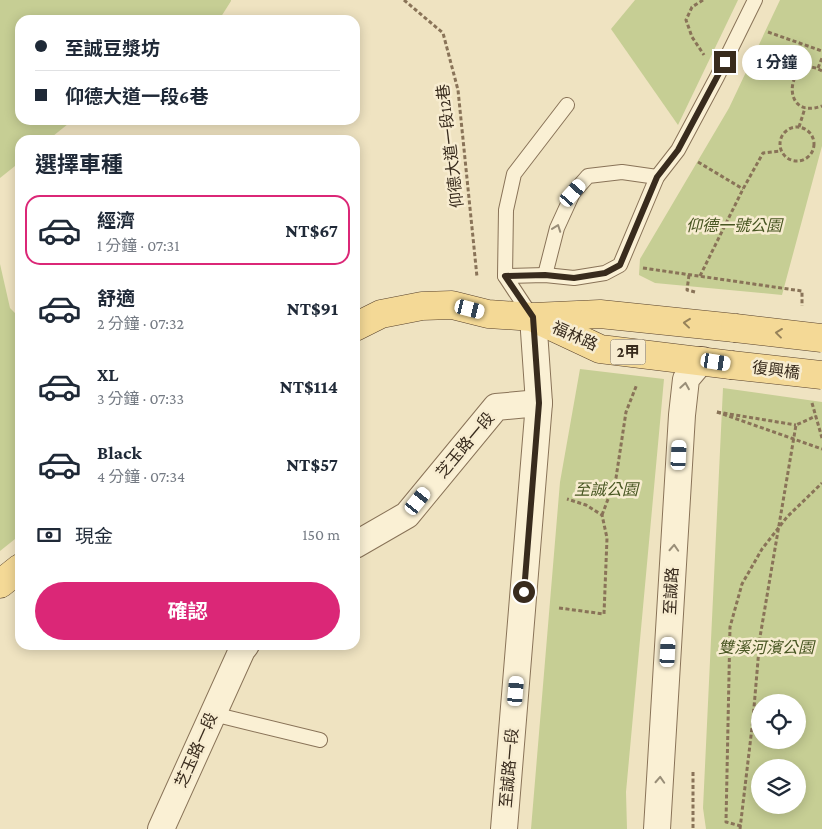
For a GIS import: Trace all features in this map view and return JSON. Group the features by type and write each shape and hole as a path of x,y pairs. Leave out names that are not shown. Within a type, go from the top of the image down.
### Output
{"main road":[{"name":"2甲","path":"360,324 381,314 422,306 452,305 488,314 533,317"},
{"name":"福林路","path":"533,317 600,314 822,338"},
{"name":"福林路","path":"533,317 600,349 731,365"},
{"name":"復興橋","path":"731,365 822,375"},
{"path":"0,584 15,572"}],"street":[{"name":"至誠路一段","path":"504,829 539,403 533,317"},
{"name":"至誠路","path":"657,829 682,415 686,379 702,360"},
{"name":"芝玉路一段","path":"360,542 407,515 496,407 539,403"},
{"name":"芝玉路一段","path":"160,829 242,650"}],"lane":[{"path":"505,276 545,275 574,278 605,273 620,265 657,177 678,150 755,0"},
{"path":"533,317 505,276 506,210 514,174 567,105"},
{"path":"545,275 556,228 573,193 588,176 622,172 657,177"},
{"path":"213,714 320,740"}],"path":[{"name":"仰德大道一段12巷","path":"404,0 443,34 458,90 477,277"},
{"path":"692,37 686,20 692,6 703,0"},
{"path":"768,32 822,50"},
{"path":"822,58 820,70 809,68 800,71 794,78 791,86 793,96 798,103 806,108 815,109 822,106"},
{"path":"799,127 806,108"},
{"path":"799,127 807,131 813,138 814,147 810,155 803,160 794,161 786,158 781,151 779,142 783,133 790,128 799,127"},
{"path":"678,150 743,189"},
{"path":"700,276 763,153 781,151"},
{"path":"689,275 687,290 696,292"},
{"path":"559,608 604,614 608,538 602,515 616,478 626,412 639,376"},
{"path":"816,416 796,425 717,412 822,449"},
{"path":"796,425 760,637 741,828 726,822 730,626 742,584 762,549 787,517 822,483"},
{"path":"567,499 586,505 602,515"},
{"path":"693,772 693,829"}],"green space":[{"path":"0,0 231,0 222,15 15,15 15,125 67,125 54,135 15,135 15,166 0,178"},
{"path":"635,0 738,0 678,125 611,29"},
{"name":"仰德一號公園","path":"780,0 822,0 822,146 782,295 655,283 639,275 640,259 729,108"},
{"path":"0,264 10,308 15,313 15,539 0,551"},
{"name":"至誠公園","path":"580,369 664,379 626,792 627,829 531,829 560,482"},
{"name":"雙溪河濱公園","path":"723,388 822,402 822,829 706,829 703,808"}],"route":[{"path":"524,592 539,403 533,317 505,276 545,275 574,278 605,273 620,265 657,177 678,150 725,62"}]}
